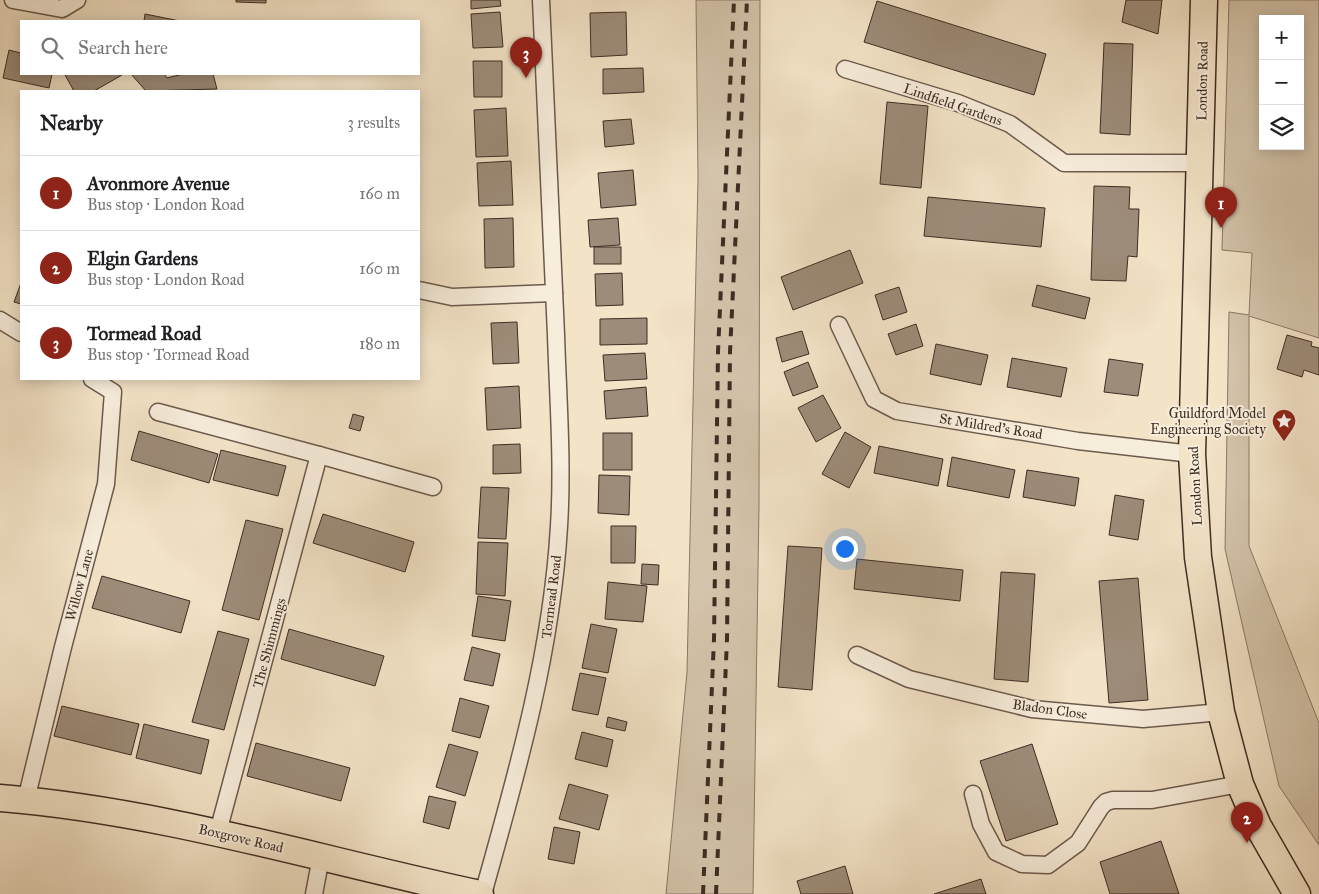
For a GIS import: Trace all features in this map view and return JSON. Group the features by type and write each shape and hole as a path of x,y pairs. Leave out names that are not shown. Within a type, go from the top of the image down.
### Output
{"main road":[{"name":"London Road","path":"1204,0 1192,454 1198,557 1221,712 1240,784 1258,826 1297,894"},
{"name":"Boxgrove Road","path":"0,798 117,812 218,832 482,894"}],"street":[{"path":"13,0 62,9 77,0"},
{"name":"Tormead Road","path":"482,894 525,737 543,656 551,607 559,525 559,421 541,0"},
{"name":"Lindfield Gardens","path":"845,69 958,103 1010,124 1064,162 1200,163"},
{"path":"420,290 452,297 554,293"},
{"path":"0,320 20,332"},
{"name":"St Mildred's Road","path":"840,325 874,399 897,411 1078,441 1192,454"},
{"name":"Willow Lane","path":"26,800 63,647 106,484 113,392 94,380"},
{"path":"158,412 433,487"},
{"name":"The Shimmings","path":"218,832 319,455"},
{"name":"Bladon Close","path":"857,655 908,679 1032,709 1143,719 1221,712"},
{"path":"973,794 981,824 996,852 1022,864 1048,865 1078,844 1100,807 1106,802 1113,800 1152,800 1240,784"},
{"path":"314,894 321,857"}],"shaded area":[{"path":"696,0 760,0 759,506 753,894 666,894 687,672 698,178"},
{"path":"1229,0 1319,0 1319,338 1249,316 1249,546 1319,723 1319,845 1279,786 1225,549 1229,312 1249,315 1252,253 1222,250"}],"building":[{"path":"236,0 266,0 266,3 236,2"},
{"path":"471,0 500,0 501,6 471,9"},
{"path":"1126,0 1162,0 1158,34 1122,22"},
{"path":"877,1 1046,54 1034,95 864,42"},
{"path":"500,12 503,47 473,48 471,14"},
{"path":"626,12 627,55 591,57 590,13"},
{"path":"145,14 175,20 144,20"},
{"path":"1104,43 1133,44 1130,135 1100,133"},
{"path":"9,50 20,53 20,75 52,75 49,88 3,78"},
{"path":"473,61 502,61 502,97 474,97"},
{"path":"643,68 644,92 603,94 603,69"},
{"path":"65,75 122,75 96,90 73,90"},
{"path":"132,75 165,75 167,78 179,75 213,75 217,89 182,90 145,90"},
{"path":"887,102 928,106 921,188 880,184"},
{"path":"506,108 508,156 476,157 474,110"},
{"path":"631,119 634,144 605,147 603,121"},
{"path":"511,161 513,205 479,206 477,163"},
{"path":"633,170 636,205 601,208 598,173"},
{"path":"1094,186 1130,187 1129,209 1139,209 1137,257 1128,256 1126,281 1091,280"},
{"path":"928,197 1045,208 1041,247 924,236"},
{"path":"513,218 514,267 485,268 484,219"},
{"path":"618,218 620,245 590,247 588,220"},
{"path":"594,247 621,247 621,264 594,264"},
{"path":"850,250 863,283 793,310 781,277"},
{"path":"622,273 623,305 596,306 595,274"},
{"path":"1037,285 1090,298 1085,319 1032,306"},
{"path":"20,286 20,304 14,302"},
{"path":"899,287 907,312 883,320 875,295"},
{"path":"647,318 647,344 600,345 600,319"},
{"path":"517,322 519,363 493,364 491,323"},
{"path":"916,324 923,346 896,355 888,334"},
{"path":"802,331 809,354 782,362 776,338"},
{"path":"1287,335 1312,342 1311,346 1319,348 1319,375 1304,370 1302,377 1277,369"},
{"path":"936,344 988,355 981,385 930,374"},
{"path":"645,353 647,379 605,381 603,355"},
{"path":"1012,358 1067,368 1061,397 1007,387"},
{"path":"1109,359 1143,364 1138,396 1104,392"},
{"path":"808,362 818,387 793,396 784,372"},
{"path":"519,386 521,428 487,430 485,388"},
{"path":"646,387 648,416 606,419 604,391"},
{"path":"823,395 841,428 816,442 798,408"},
{"path":"353,414 364,417 360,431 349,428"},
{"path":"139,431 218,454 209,483 131,460"},
{"path":"845,432 871,447 849,488 822,474"},
{"path":"603,433 632,433 632,470 603,470"},
{"path":"520,444 521,473 493,474 493,445"},
{"path":"879,446 943,459 938,486 874,473"},
{"path":"221,450 286,466 278,496 213,480"},
{"path":"952,457 1015,470 1009,498 947,486"},
{"path":"1027,470 1079,478 1075,506 1023,497"},
{"path":"599,475 630,476 629,515 598,513"},
{"path":"481,487 509,488 506,539 478,538"},
{"path":"1115,495 1144,500 1138,540 1109,535"},
{"path":"323,514 414,542 405,572 313,543"},
{"path":"246,520 283,529 259,620 222,610"},
{"path":"611,526 636,526 635,563 611,563"},
{"path":"478,542 508,543 505,596 476,594"},
{"path":"788,546 822,548 812,690 778,687"},
{"path":"857,559 963,570 960,601 854,589"},
{"path":"642,564 659,565 658,585 641,584"},
{"path":"1001,572 1035,574 1028,682 994,679"},
{"path":"102,576 190,601 181,633 92,608"},
{"path":"1138,578 1148,700 1109,703 1099,581"},
{"path":"608,582 647,586 643,622 605,619"},
{"path":"478,596 511,601 505,641 472,636"},
{"path":"591,624 617,629 608,673 582,668"},
{"path":"289,629 384,656 375,686 281,659"},
{"path":"218,631 249,639 224,730 192,722"},
{"path":"472,647 500,654 493,686 464,680"},
{"path":"580,673 606,678 598,715 572,710"},
{"path":"460,698 489,706 480,738 452,731"},
{"path":"62,706 139,724 131,755 54,736"},
{"path":"608,717 627,722 625,731 606,727"},
{"path":"144,724 209,740 201,774 136,758"},
{"path":"582,732 613,740 607,767 575,759"},
{"path":"256,743 350,768 341,801 247,776"},
{"path":"449,744 478,752 465,796 436,787"},
{"path":"1032,744 1058,824 1006,841 980,761"},
{"path":"569,784 608,795 599,830 559,819"},
{"path":"429,796 456,802 449,829 423,822"},
{"path":"554,827 580,832 574,864 548,859"},
{"path":"1161,841 1179,894 1110,894 1100,862"},
{"path":"845,866 853,894 801,894 797,881"},
{"path":"981,879 986,894 934,894"}],"railway":[{"path":"703,894 714,639 718,352 734,0"},
{"path":"716,894 727,639 730,352 747,0"}],"place":[{"name":"Tormead Road","path":"526,78"},
{"name":"Avonmore Avenue","path":"1221,228"},
{"name":"Guildford Model Engineering Society","path":"1284,442"},
{"name":"Elgin Gardens","path":"1247,843"}]}
